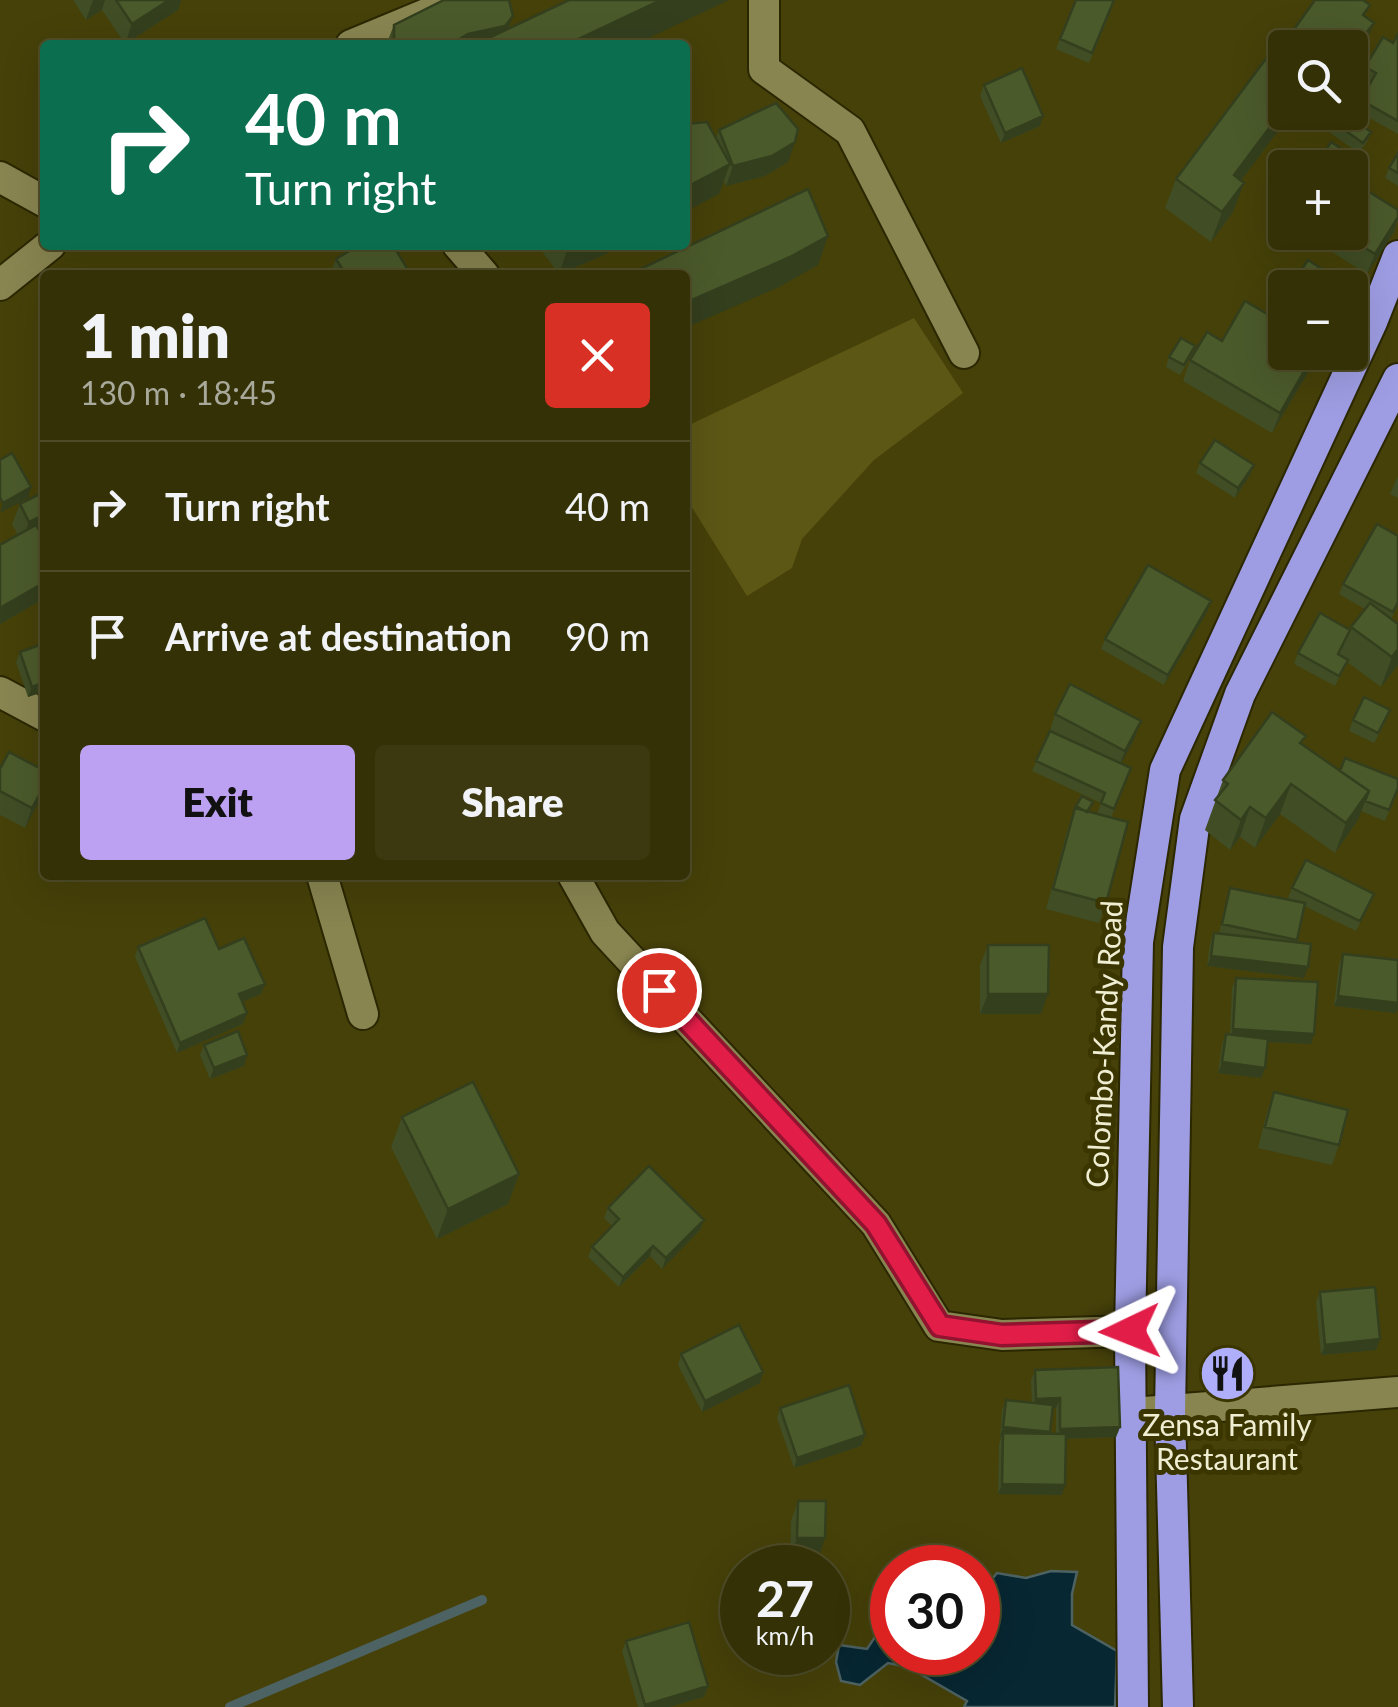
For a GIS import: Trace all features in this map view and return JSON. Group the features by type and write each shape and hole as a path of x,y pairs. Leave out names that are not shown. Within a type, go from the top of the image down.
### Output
{"highway":[{"name":"Colombo-Kandy Road","path":"1133,1707 1130,1331 1138,942 1166,770 1385,328 1398,256"},
{"path":"1178,1707 1170,1412 1178,947 1195,819 1240,694 1398,379"}],"street":[{"path":"363,40 460,0"},
{"path":"764,0 764,70 850,131 964,352"},
{"path":"0,176 40,199"},
{"path":"0,285 44,250"},
{"path":"462,250 480,270"},
{"path":"0,692 40,713"},
{"path":"323,880 363,1014"},
{"path":"576,880 605,932 876,1224 940,1326 1002,1335 1130,1331"},
{"path":"1132,1414 1398,1392"}],"shaded area":[{"path":"914,318 963,393 874,460 802,539 792,568 747,596 690,504 690,425"}],"water":[{"path":"1051,1571 1077,1572 1072,1625 1117,1651 1115,1707 964,1707 967,1701 922,1675 1000,1675 1000,1574 1026,1578"},
{"path":"870,1644 873,1675 860,1685 841,1681 839,1675 850,1675 850,1647 867,1649"}],"building":[{"path":"116,0 169,0 132,24"},
{"path":"444,0 509,0 513,16 505,26 458,40 394,40 394,25"},
{"path":"569,0 661,0 577,40 485,40"},
{"path":"1076,0 1114,0 1092,53 1060,39"},
{"path":"1315,0 1363,0 1370,5 1363,15 1374,23 1368,30 1294,30"},
{"path":"1398,34 1398,121 1368,104 1368,87 1376,73 1368,69 1368,62 1383,37 1393,43"},
{"path":"1268,56 1268,130 1234,175 1244,183 1222,212 1176,179"},
{"path":"1022,68 1043,116 1005,133 984,85"},
{"path":"776,103 798,129 795,142 772,156 733,166 719,130"},
{"path":"707,122 730,164 690,185 690,124"},
{"path":"1344,130 1368,130 1371,132 1363,143"},
{"path":"1331,142 1343,150 1326,150"},
{"path":"1398,153 1398,173 1389,168"},
{"path":"808,189 828,236 690,301 690,270 638,270 680,250 690,250 690,245"},
{"path":"1368,191 1398,210 1398,217 1375,254 1368,250"},
{"path":"351,250 396,250 408,270 343,270 336,259"},
{"path":"1308,260 1324,270 1301,270"},
{"path":"1245,301 1268,314 1268,370 1305,370 1280,413 1190,360 1207,332 1222,341"},
{"path":"1181,338 1195,346 1184,365 1169,357"},
{"path":"1215,440 1254,465 1238,488 1200,463"},
{"path":"12,453 31,487 3,503 0,460"},
{"path":"40,494 40,516 29,522 20,504"},
{"path":"1377,524 1398,536 1398,602 1393,612 1343,584"},
{"path":"36,525 40,532 40,585 0,608 0,545"},
{"path":"1148,565 1211,601 1168,675 1105,639"},
{"path":"1370,603 1398,624 1398,649 1392,657 1351,627"},
{"path":"1320,613 1350,630 1338,654 1348,660 1339,676 1298,653"},
{"path":"40,645 40,684 32,687 20,652"},
{"path":"1070,684 1141,721 1125,751 1055,714"},
{"path":"1364,697 1390,710 1378,733 1353,720"},
{"path":"1272,712 1306,736 1300,743 1369,791 1346,823 1291,784 1266,818 1250,807 1241,820 1215,800 1228,784 1223,780"},
{"path":"1050,731 1131,768 1114,809 1101,803 1105,793 1036,761"},
{"path":"9,752 40,768 40,793 32,808 0,791 0,769"},
{"path":"1345,758 1398,779 1389,810 1365,801 1369,791 1340,771"},
{"path":"1082,796 1093,802 1087,812 1076,806"},
{"path":"1075,808 1128,822 1106,903 1053,889"},
{"path":"1306,860 1374,894 1360,921 1292,888"},
{"path":"1230,888 1305,903 1297,940 1222,924"},
{"path":"205,918 219,949 244,938 265,984 239,994 247,1013 180,1043 138,947"},
{"path":"1214,933 1311,944 1308,967 1211,956"},
{"path":"988,945 1049,945 1048,994 988,994"},
{"path":"1343,954 1398,960 1398,1003 1338,996"},
{"path":"1236,978 1318,982 1314,1034 1233,1029"},
{"path":"238,1031 247,1055 214,1068 204,1045"},
{"path":"1226,1034 1268,1039 1265,1068 1222,1062"},
{"path":"473,1082 519,1174 448,1209 402,1117"},
{"path":"1274,1092 1348,1110 1339,1145 1265,1127"},
{"path":"649,1166 704,1220 666,1258 653,1246 623,1277 592,1247 619,1219 608,1208"},
{"path":"1375,1287 1380,1339 1325,1345 1320,1292"},
{"path":"739,1325 763,1372 705,1401 681,1354"},
{"path":"1118,1367 1120,1427 1060,1429 1060,1398 1036,1399 1035,1370"},
{"path":"849,1385 865,1435 797,1458 780,1408"},
{"path":"1006,1400 1053,1405 1050,1432 1003,1427"},
{"path":"1003,1433 1066,1434 1065,1485 1002,1484"},
{"path":"798,1501 826,1501 825,1538 797,1538"},
{"path":"689,1622 708,1686 645,1705 626,1641"}],"waterway":[{"path":"230,1707 482,1600"}],"place":[{"name":"Zensa Family Restaurant","path":"1227,1373"}],"route":[{"path":"659,990 876,1224 940,1326 1002,1335 1130,1331"}]}
